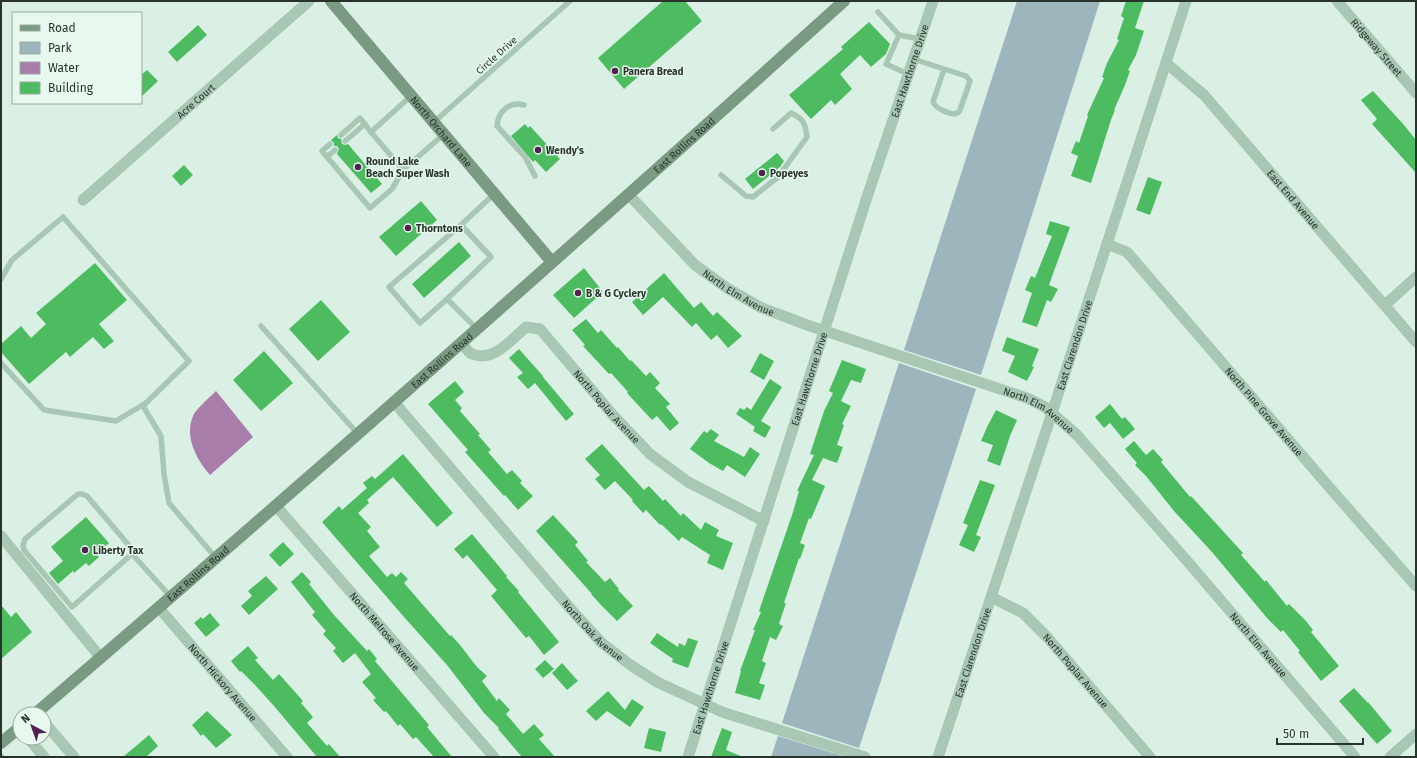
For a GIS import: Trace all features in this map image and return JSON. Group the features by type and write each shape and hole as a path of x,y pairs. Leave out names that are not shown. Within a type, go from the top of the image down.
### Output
{"main road":[{"name":"North Orchard Lane","path":"331,1 552,262"},
{"name":"East Rollins Road","path":"49,706 101,658 629,195 844,1"},
{"path":"1,743 12,734"}],"street":[{"name":"Acre Court","path":"82,200 309,1"},
{"path":"926,1 929,13"},
{"name":"East Hawthorne Drive","path":"688,757 706,705 867,197 933,1"},
{"name":"East Clarendon Drive","path":"938,757 1186,1"},
{"name":"Ridgeway Street","path":"1337,1 1416,93"},
{"name":"East End Avenue","path":"1166,63 1204,95 1416,342"},
{"name":"North Elm Avenue","path":"629,195 695,265 727,288 760,307 825,331 1027,398 1045,407 1077,435 1355,757"},
{"name":"North Pine Grove Avenue","path":"1107,244 1127,252 1416,586"},
{"path":"1385,305 1416,277"},
{"name":"North Poplar Avenue","path":"461,343 472,354 484,356 496,353 526,326 540,329 613,415 650,454 688,482 764,521"},
{"name":"North Oak Avenue","path":"394,402 576,615 602,643 629,664 657,682 722,712 865,757"},
{"name":"North Melrose Avenue","path":"276,506 494,757"},
{"path":"1,536 101,658"},
{"name":"North Poplar Avenue","path":"991,597 1023,613 1038,628 1150,757"},
{"name":"North Hickory Avenue","path":"159,608 287,757"},
{"path":"52,734 69,755"},
{"path":"1390,757 1416,734"},
{"path":"35,746 44,757"}],"lane":[{"name":"Circle Drive","path":"434,122 570,1"},
{"path":"878,12 898,35 920,39"},
{"path":"898,35 886,64 908,74"},
{"path":"913,59 966,76 970,81 960,110 955,114 937,108 933,102 944,69"},
{"path":"371,132 412,96"},
{"path":"524,105 518,103 501,112 497,126 525,157 535,176"},
{"path":"721,176 746,196 753,198 778,177 807,137 805,124 800,117 791,113 773,129"},
{"path":"341,135 360,118 403,170"},
{"path":"345,141 365,124"},
{"path":"330,144 322,150 370,208 392,189 403,170 444,134"},
{"path":"327,157 335,150"},
{"path":"461,225 490,257 420,323 389,287 495,194"},
{"path":"1,279 12,260 63,217 189,361 146,403 116,421 44,410 1,363"},
{"path":"447,299 476,329"},
{"path":"261,326 358,434"},
{"path":"146,403 143,406 161,436 164,474 169,503 216,558"},
{"path":"132,554 72,607 24,550 23,546 25,539 78,494 82,494 87,496 132,549 132,554 171,597"}],"green space":[{"path":"1017,1 1100,1 981,375 904,350"},
{"path":"899,363 976,389 859,748 782,723"},
{"path":"778,736 846,757 771,757"}],"water":[{"path":"216,391 253,437 210,475 193,448 190,432 194,413"}],"building":[{"path":"663,1 685,1 702,21 624,89 598,58"},
{"path":"1126,1 1144,1 1135,28 1144,31 1136,55 1128,70 1130,71 1125,85 1114,110 1091,183 1071,176 1078,156 1071,153 1076,141 1079,143 1088,116 1087,115 1104,78 1102,77 1107,63 1119,40 1117,39 1124,18 1121,16"},
{"path":"869,22 890,44 886,54 871,67 860,55 840,74 852,89 835,105 831,100 811,119 789,95 843,49 841,47"},
{"path":"198,25 207,35 177,62 168,52"},
{"path":"147,70 158,81 142,96 142,74"},
{"path":"1373,91 1416,140 1416,173 1372,124 1377,119 1361,100"},
{"name":"Wendy's","path":"525,124 528,128 530,126 560,159 546,172 535,160 533,162 511,136"},
{"name":"Round Lake Beach Super Wash","path":"337,135 338,138 341,139 342,144 348,144 382,184 371,193 337,154 339,149 337,146 334,146 334,143 331,140"},
{"name":"Popeyes","path":"777,153 784,161 780,167 753,189 745,179"},
{"path":"184,165 193,175 181,186 172,176"},
{"path":"1148,177 1162,182 1150,215 1136,210"},
{"name":"Thorntons","path":"421,201 437,220 396,256 379,237"},
{"path":"1050,221 1070,227 1049,285 1058,289 1051,302 1047,300 1037,327 1022,322 1032,293 1025,290 1031,276 1035,278 1052,236 1046,234"},
{"name":"Thorntons","path":"459,242 471,256 424,298 412,284"},
{"path":"95,263 127,300 99,324 114,341 104,349 93,337 70,357 66,352 29,384 1,352 1,344 21,326 31,338 46,324 36,313"},
{"name":"B & G Cyclery","path":"584,268 603,292 574,318 553,295"},
{"path":"664,273 694,308 701,302 713,316 717,312 742,336 728,348 717,335 711,340 696,323 692,327 663,297 643,315 632,302"},
{"path":"321,300 350,332 318,361 289,329"},
{"path":"586,319 598,333 601,330 646,376 650,372 660,383 655,388 670,404 666,407 679,423 670,431 657,416 652,420 611,373 609,374 583,346 585,345 572,330"},
{"path":"1007,337 1039,349 1032,366 1034,367 1027,381 1008,372 1015,356 1002,351"},
{"path":"519,349 574,414 566,421 535,383 528,389 517,377 523,373 509,358"},
{"path":"264,351 293,383 261,411 233,380"},
{"path":"760,353 774,361 764,380 750,372"},
{"path":"842,360 866,369 861,383 851,380 841,401 851,406 842,424 844,425 837,445 843,447 837,463 823,458 812,480 825,486 811,519 809,518 800,543 805,545 800,559 799,558 784,603 786,603 779,624 783,626 776,640 770,637 762,661 766,663 759,683 765,685 760,700 735,693 740,671 755,630 753,630 761,612 759,611 793,512 799,491 797,491 814,455 810,454 824,411 833,393 829,391"},
{"path":"770,379 782,387 761,421 771,427 765,438 753,431 755,427 736,414 740,408 744,410 747,407 751,410"},
{"path":"455,381 464,392 455,400 462,408 460,411 480,434 478,435 491,450 488,452 507,474 512,470 522,481 520,483 533,496 518,510 465,452 468,450 428,404"},
{"path":"1110,404 1122,419 1125,417 1135,429 1123,439 1110,423 1104,428 1095,417"},
{"path":"996,410 1017,420 1000,466 987,461 993,445 981,441"},
{"path":"711,429 719,435 714,441 744,457 750,447 760,454 745,477 727,465 723,471 690,449 704,431 707,433"},
{"path":"1134,441 1146,455 1153,449 1163,460 1161,462 1190,497 1191,496 1243,553 1241,555 1265,582 1266,580 1287,606 1289,604 1306,621 1313,630 1311,632 1339,666 1321,681 1283,630 1281,632 1267,618 1212,552 1174,511 1146,476 1135,465 1137,463 1125,449"},
{"path":"602,444 644,490 649,486 663,501 665,499 681,516 683,513 701,530 705,522 719,530 716,536 733,543 723,570 707,563 710,555 682,537 679,541 661,524 660,525 646,510 643,513 615,481 605,490 595,479 600,475 585,459"},
{"path":"403,454 453,513 437,527 393,477 367,500 369,503 358,513 371,527 367,531 380,547 369,556 387,577 392,573 396,577 401,572 408,579 404,583 450,636 451,635 460,645 477,667 487,676 482,681 497,701 499,698 510,710 506,714 523,734 534,724 544,735 539,739 555,757 522,757 498,729 499,728 484,713 447,665 322,522 339,506 342,510 367,488 363,483 372,476 375,479"},
{"path":"980,480 995,485 976,535 981,537 974,552 959,545 968,525 963,523"},
{"path":"553,515 578,542 575,545 588,561 586,562 605,582 610,578 619,589 618,590 633,606 617,621 591,594 536,531"},
{"path":"86,517 109,543 96,554 99,557 89,566 86,563 74,573 73,571 58,584 49,573 63,561 51,547"},
{"path":"472,534 559,642 544,655 529,636 526,638 491,596 497,590 467,555 463,559 454,549"},
{"path":"283,542 294,554 280,567 269,555"},
{"path":"302,572 311,582 309,584 334,615 367,651 369,649 377,659 375,661 429,725 427,727 452,757 434,757 416,737 413,739 400,724 398,726 386,711 384,712 373,700 376,698 362,682 371,674 355,653 343,663 333,651 336,648 323,634 326,631 312,615 315,612 291,582"},
{"path":"266,576 278,589 249,615 241,606 252,596 248,591"},
{"path":"1,605 11,617 16,612 32,632 1,659"},
{"path":"210,613 220,625 206,637 194,623 201,617 203,619"},
{"path":"657,633 678,647 679,643 685,646 688,638 698,641 688,668 672,662 673,659 650,643"},
{"path":"248,646 258,658 255,660 273,680 279,674 303,701 301,703 313,717 307,723 327,746 329,744 340,757 317,757 255,685 241,671 240,672 231,661"},
{"path":"545,660 554,669 543,678 535,669"},
{"path":"562,663 578,681 567,690 552,673"},
{"path":"1354,688 1368,702 1392,731 1377,744 1339,701"},
{"path":"608,691 625,710 632,699 644,707 630,727 607,711 596,721 586,711"},
{"path":"207,711 232,735 216,748 203,734 201,736 192,725"},
{"path":"649,728 666,732 661,752 644,748"},
{"path":"722,728 732,732 726,750 743,757 711,757"},
{"path":"149,735 158,746 146,757 123,757"}],"place":[{"name":"Panera Bread","path":"615,71"},
{"name":"Wendy's","path":"538,150"},
{"name":"Round Lake Beach Super Wash","path":"358,167"},
{"name":"Popeyes","path":"762,173"},
{"name":"Thorntons","path":"408,228"},
{"name":"B & G Cyclery","path":"578,293"},
{"name":"Liberty Tax","path":"85,550"}]}
